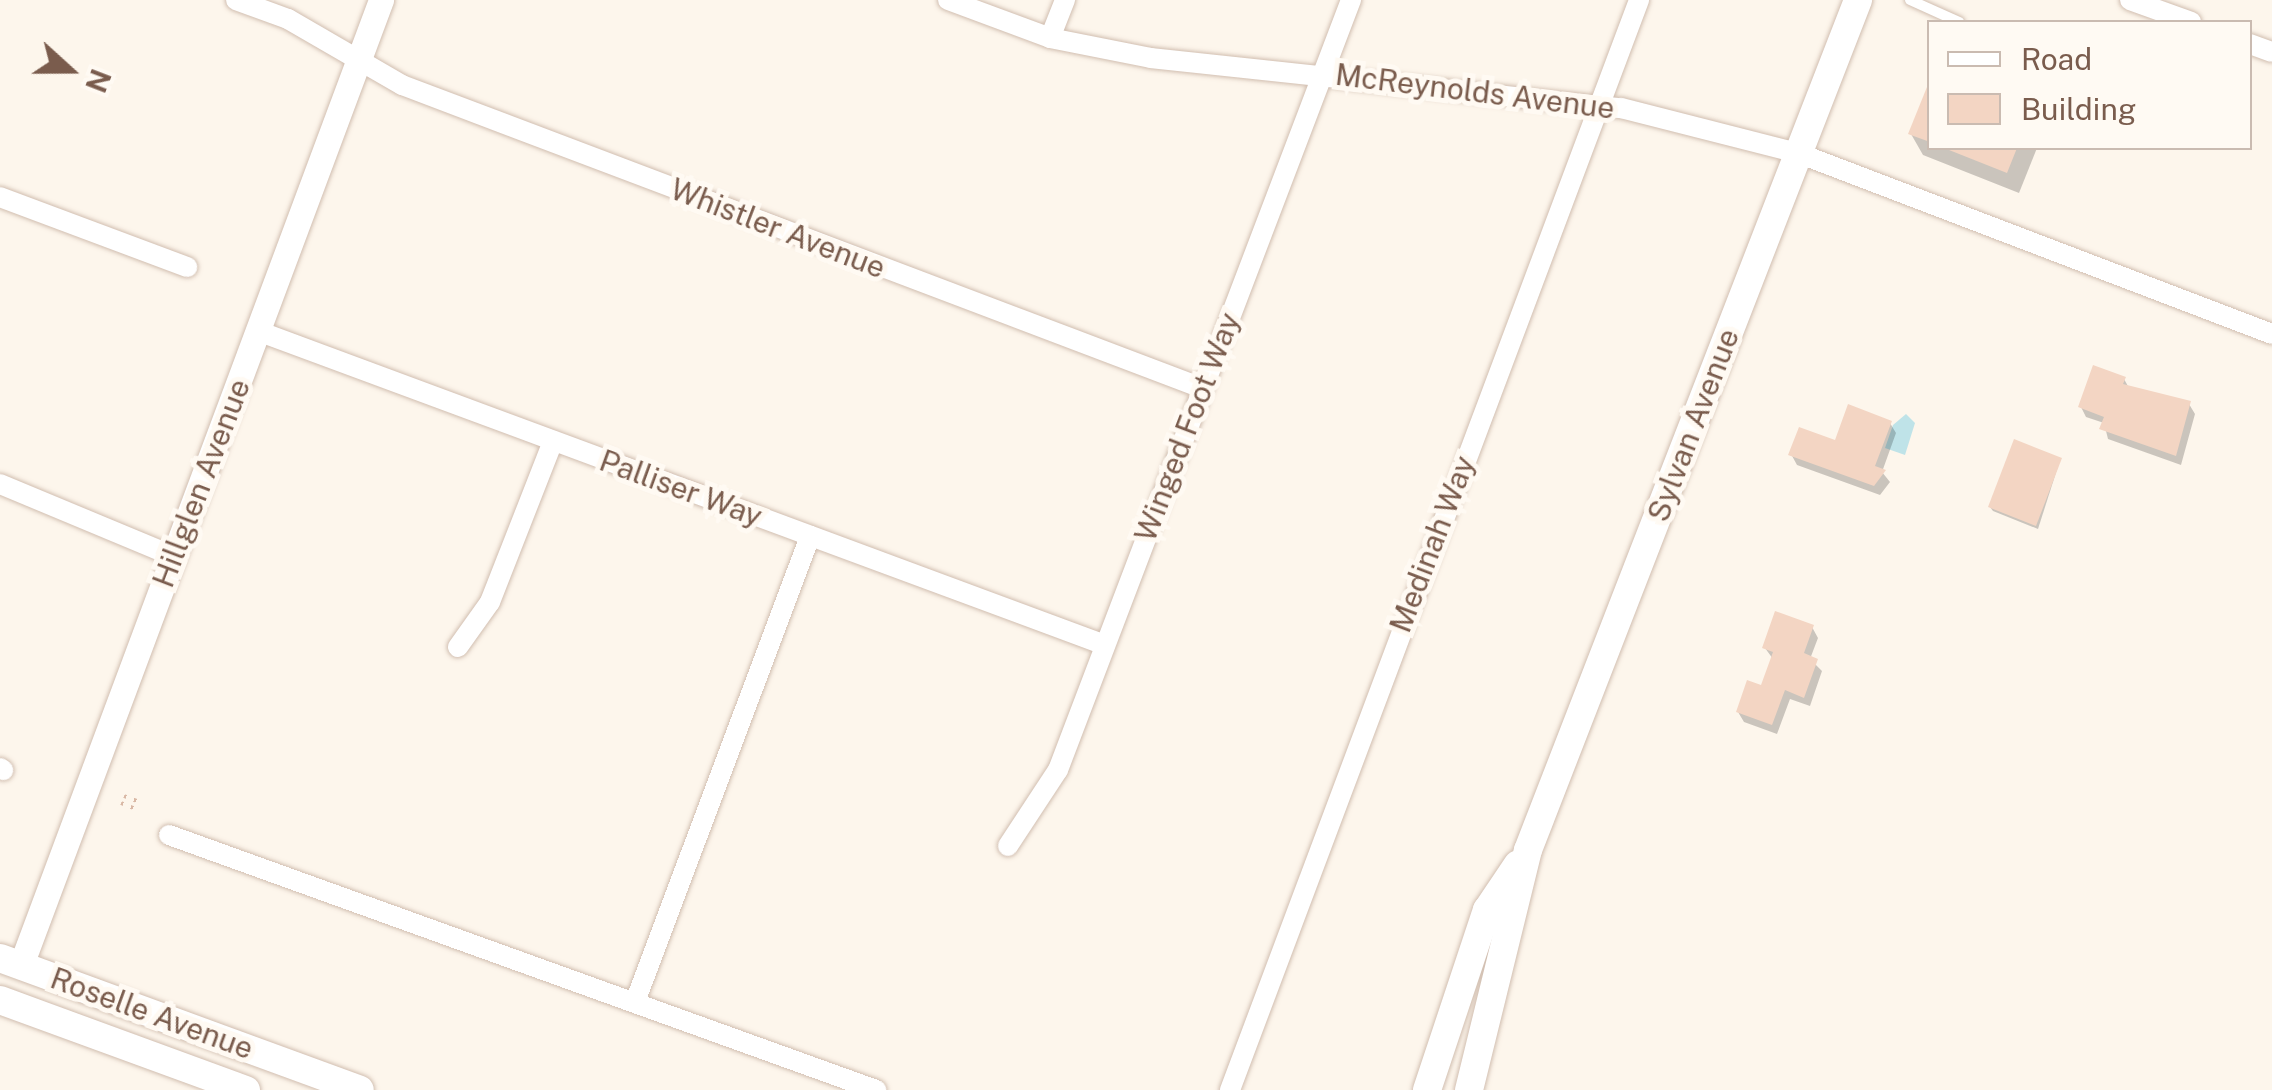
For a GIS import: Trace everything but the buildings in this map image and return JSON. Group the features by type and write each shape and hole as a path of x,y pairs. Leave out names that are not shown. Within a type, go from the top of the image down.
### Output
{"main road":[{"name":"Sylvan Avenue","path":"1469,1090 1528,850 1858,0"},
{"name":"Sylvan Avenue","path":"1427,1090 1487,910 1528,850"},
{"name":"Roselle Avenue","path":"4,984 246,1090"},
{"name":"Roselle Avenue","path":"4,984 360,1090"}],"street":[{"name":"Whistler Avenue","path":"236,0 360,57 402,86 1202,388"},
{"name":"Hillglen Avenue","path":"4,984 173,556 381,0"},
{"name":"McReynolds Avenue","path":"948,0 1050,38 1151,58 1599,102 1798,153 2272,334"},
{"path":"1050,38 1065,0"},
{"name":"Winged Foot Way","path":"1008,846 1058,770 1351,0"},
{"name":"Medinah Way","path":"1230,1090 1638,0"},
{"path":"2130,0 2186,20"},
{"path":"0,198 188,267"},
{"name":"Palliser Way","path":"258,331 1105,644"},
{"path":"458,647 490,602 553,441"},
{"path":"0,484 173,556"},
{"path":"635,1002 810,536"},
{"path":"169,835 876,1090"}],"lane":[{"path":"1910,0 1954,20"}],"path":[{"path":"124,796 140,802"},
{"path":"121,803 138,810"}],"water":[{"path":"1906,414 1915,423 1905,455 1885,448 1893,425"}]}
